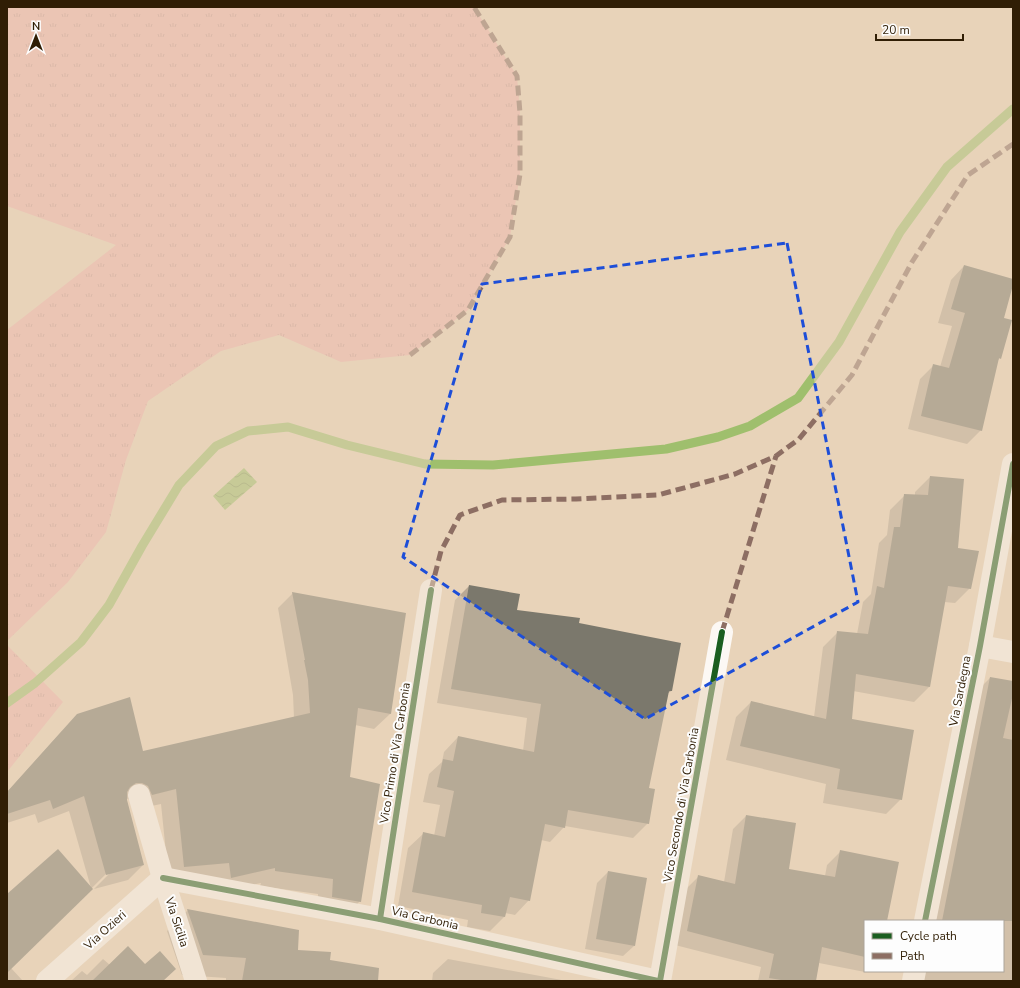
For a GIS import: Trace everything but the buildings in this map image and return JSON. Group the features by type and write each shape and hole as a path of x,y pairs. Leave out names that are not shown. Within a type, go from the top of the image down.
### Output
{"street":[{"name":"Via Sardegna","path":"925,920 980,646 1013,464"},
{"name":"Vico Primo di Via Carbonia","path":"380,919 431,590"},
{"name":"Vico Secondo di Via Carbonia","path":"659,981 722,632"},
{"path":"980,646 1013,652"},
{"name":"Via Sicilia","path":"139,795 163,878 196,981"},
{"name":"Via Carbonia","path":"163,878 380,919 659,981"},
{"name":"Via Ozieri","path":"47,981 163,878"}],"highlighted area":[{"path":"787,243 858,602 645,719 403,557 482,284"}],"green space":[{"path":"7,7 474,7 517,76 520,113 520,174 510,237 468,310 410,355 341,362 279,335 221,351 148,401 126,460 106,532 68,582 7,641 7,330 116,245 7,206"},
{"path":"7,645 63,702 7,772"}],"water":[{"path":"244,468 257,482 225,510 213,496"}],"waterway":[{"path":"7,703 35,683 81,642 109,605 142,546 179,485 216,446 248,431 288,427 347,445 425,464 493,465 666,449 718,437 750,426 798,398 839,342 900,232 947,167 1013,109"}],"marked path":[{"path":"410,355 468,310 510,237 520,174 520,113 517,76 474,7"},
{"path":"431,590 441,551 460,515 502,500 576,499 658,495 735,474 776,456 799,439 852,375 912,262 968,175 1013,144"},
{"path":"722,632 776,456"}],"cycle path":[{"path":"925,920 980,646 1013,464"},
{"path":"380,919 431,590"},
{"path":"660,981 722,632"},
{"path":"163,878 380,919 658,981"}]}
